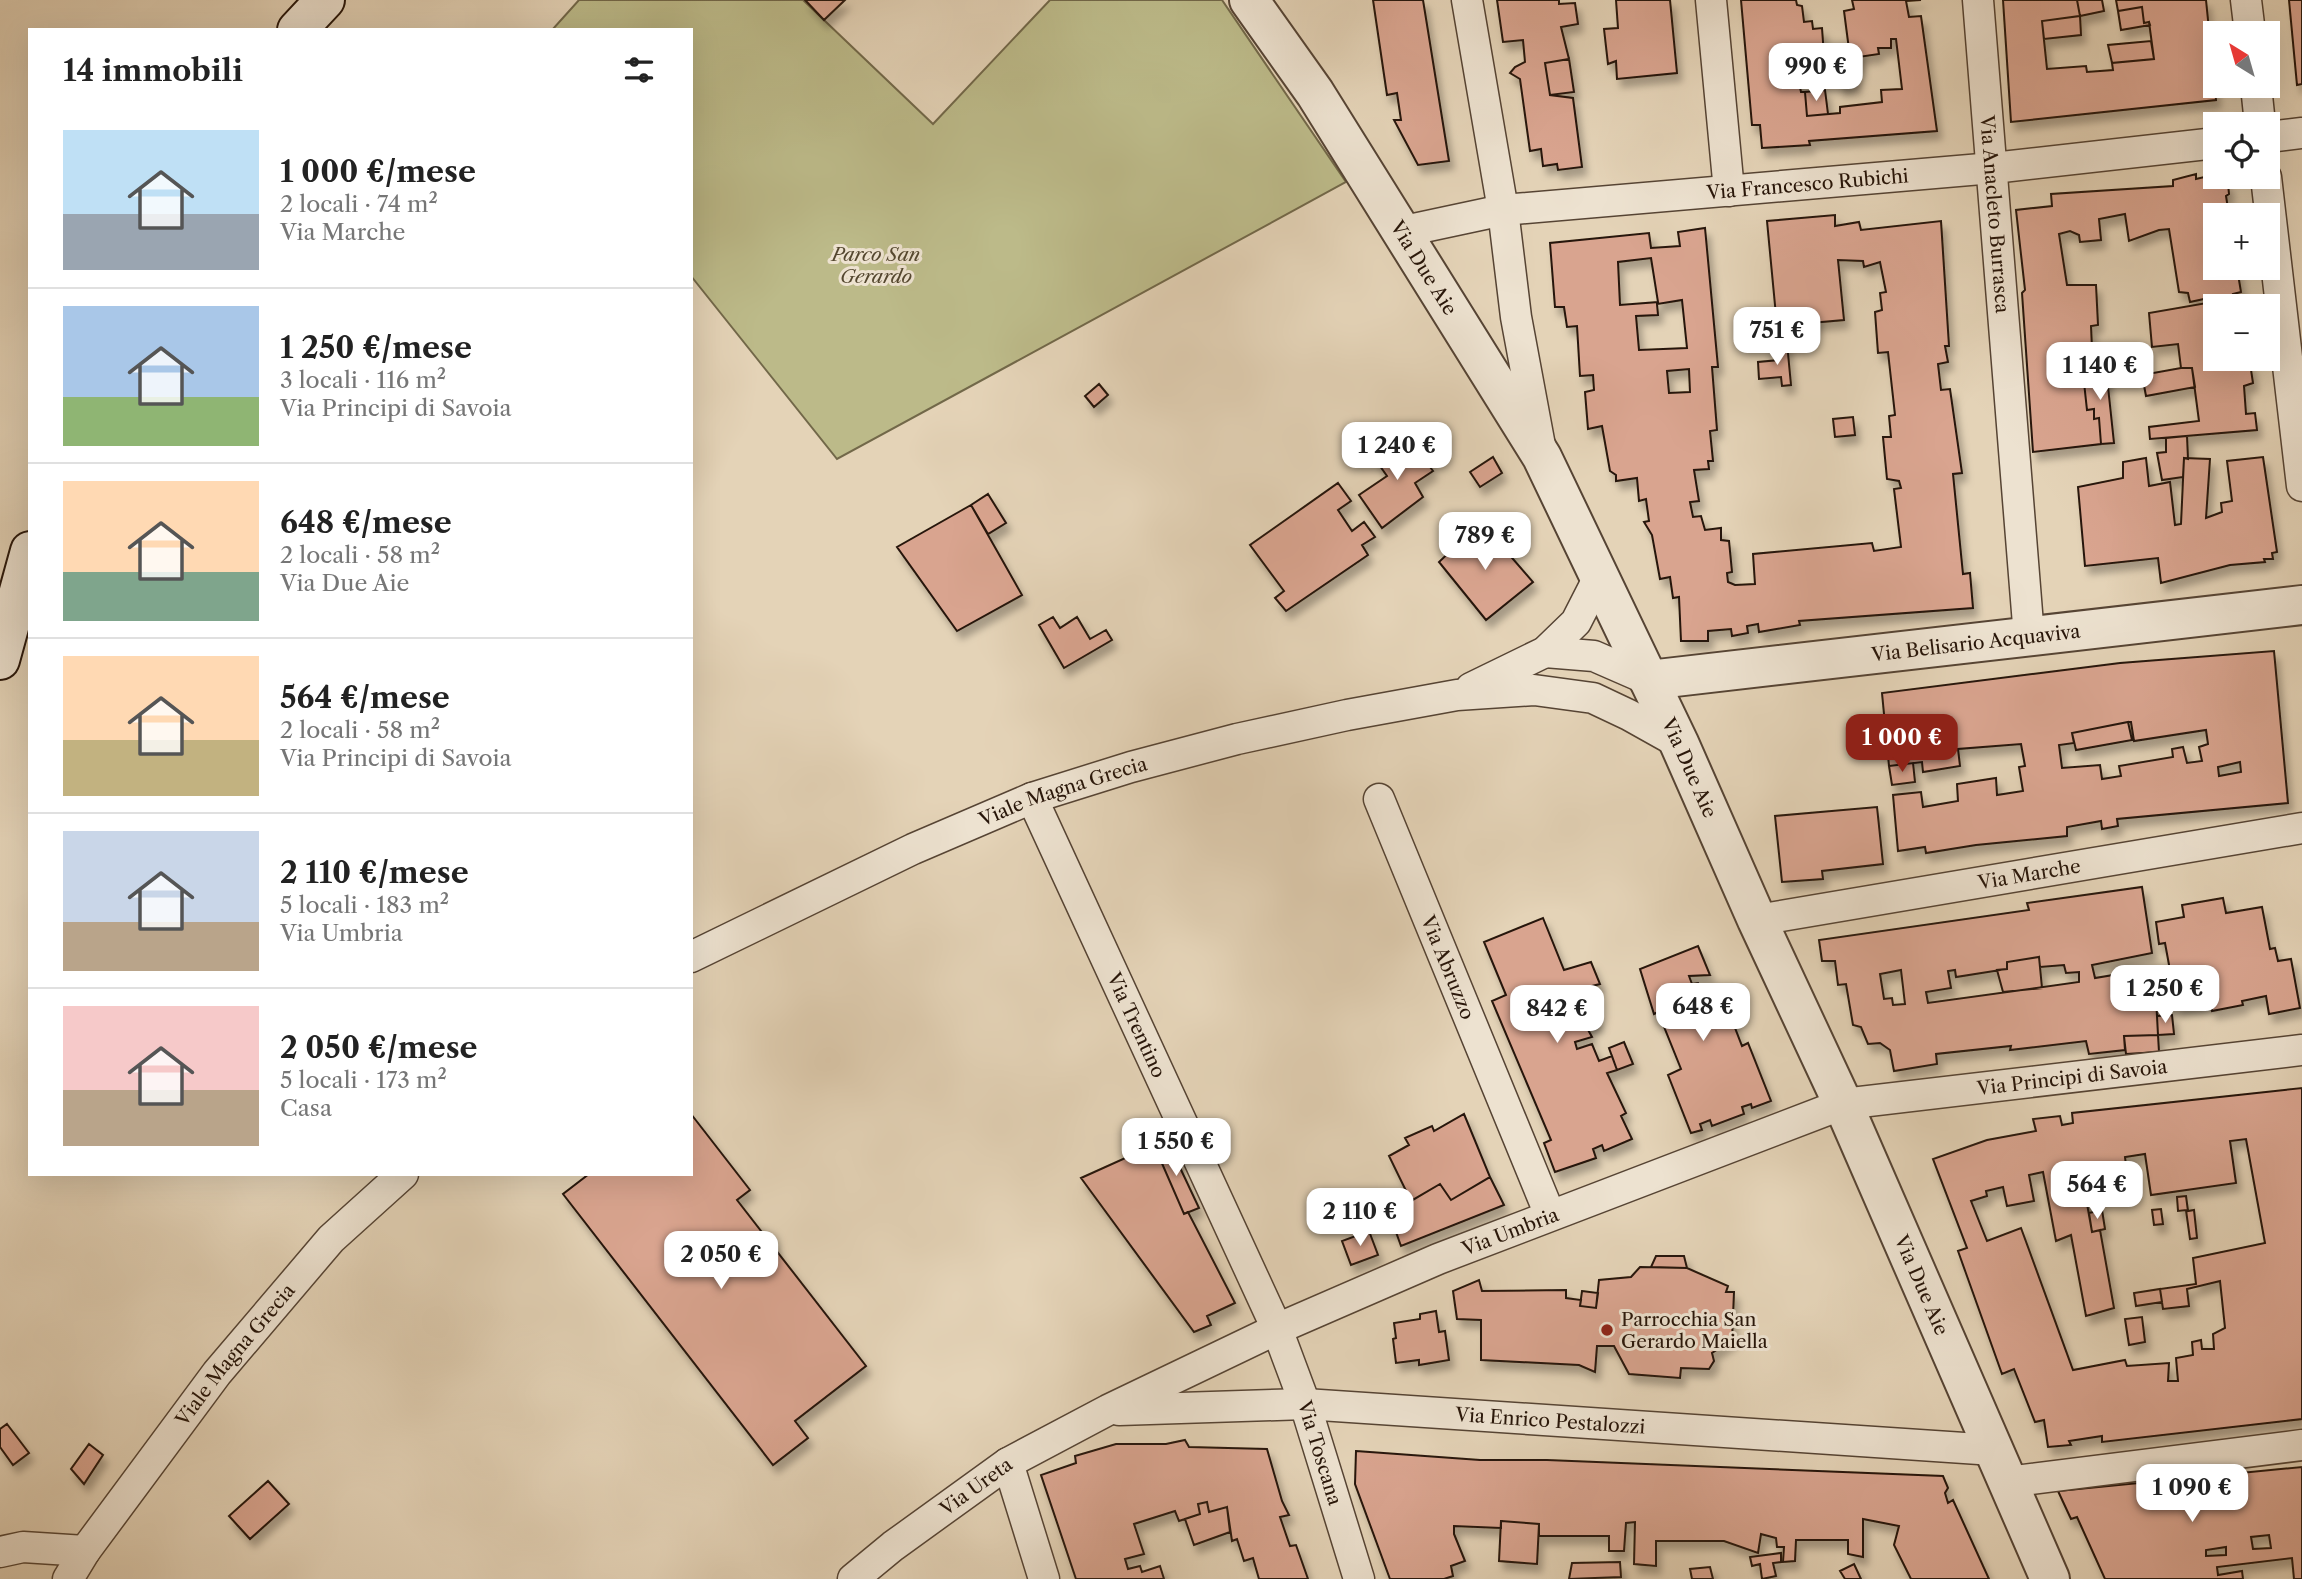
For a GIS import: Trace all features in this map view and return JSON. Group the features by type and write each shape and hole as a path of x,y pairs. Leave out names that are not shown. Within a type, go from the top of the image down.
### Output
{"street":[{"path":"292,28 307,0"},
{"path":"299,28 325,0"},
{"name":"Via Due Aie","path":"1249,0 1315,93 1542,457 1679,743 1757,920 1843,1104 2050,1579"},
{"path":"1467,0 1503,210 1516,317 1542,457"},
{"path":"1711,0 1729,191"},
{"name":"Via Anacleto Burrasca","path":"1978,0 2029,638"},
{"path":"2246,0 2249,21"},
{"path":"2280,136 2302,133"},
{"name":"Via Francesco Rubichi","path":"1400,232 1503,210 1993,168 2203,144"},
{"path":"2267,189 2302,486"},
{"path":"0,660 28,558"},
{"name":"Viale Magna Grecia","path":"1457,695 1545,652 1576,622 1600,575"},
{"name":"Via Belisario Acquaviva","path":"1649,680 2302,605"},
{"path":"1545,652 1594,656 1649,680"},
{"name":"Viale Magna Grecia","path":"1593,698 1649,680"},
{"name":"Viale Magna Grecia","path":"693,956 913,849 1032,798 1131,767 1237,739 1347,715 1457,695 1534,690 1593,698 1679,743"},
{"name":"Via Trentino","path":"1032,798 1277,1329"},
{"name":"Via Abruzzo","path":"1379,799 1550,1215"},
{"name":"Via Marche","path":"1757,920 2302,828"},
{"name":"Via Principi di Savoia","path":"1843,1104 2302,1050"},
{"name":"Via Umbria","path":"1108,1410 1277,1329 1401,1275 1550,1215 1843,1104"},
{"name":"Viale Magna Grecia","path":"68,1579 85,1551 226,1362 331,1239 400,1176"},
{"name":"Via Toscana","path":"1277,1329 1306,1404 1359,1579"},
{"name":"Via Enrico Pestalozzi","path":"1108,1410 1306,1404 2000,1466 2302,1445"},
{"name":"Via Ureta","path":"853,1579 893,1546 1008,1463 1108,1410"},
{"path":"1008,1463 1044,1579"},
{"path":"8,1544 85,1551"}],"green space":[{"name":"Parco San Gerardo","path":"579,0 803,0 933,124 1050,0 1222,0 1346,182 837,459 693,279 693,28 554,28"}],"building":[{"path":"805,0 845,0 824,20"},
{"path":"1373,0 1423,0 1449,161 1418,165 1394,120 1401,120 1397,93 1387,95"},
{"path":"1497,0 1559,0 1559,4 1575,3 1578,24 1561,27 1569,59 1545,63 1550,95 1573,98 1582,167 1558,170 1557,164 1543,166 1541,149 1530,151 1520,79 1510,73 1525,62 1523,40 1503,42"},
{"path":"1616,0 1670,0 1677,73 1617,79 1616,61 1608,64 1604,29 1618,28"},
{"path":"1741,0 1796,0 1797,5 1802,6 1804,22 1812,21 1813,29 1822,28 1824,56 1808,58 1809,69 1789,71 1789,79 1798,78 1801,92 1805,92 1807,116 1840,113 1840,107 1882,102 1881,90 1902,89 1896,39 1891,39 1891,48 1878,48 1879,54 1858,57 1859,66 1837,68 1836,58 1850,57 1844,11 1854,9 1852,0 1921,0 1906,1 1909,17 1921,16 1937,131 1809,141 1810,145 1762,148 1760,125 1752,125"},
{"path":"2003,0 2077,0 2080,16 2042,21 2047,69 2086,66 2087,72 2113,70 2112,63 2154,59 2149,22 2144,23 2142,7 2118,11 2116,0 2206,0 2208,21 2203,21 2203,98 2216,100 2011,122"},
{"path":"2077,0 2102,0 2104,11 2080,16"},
{"path":"2289,0 2302,0 2302,84 2297,85"},
{"path":"2142,7 2144,23 2149,22 2150,25 2121,30 2118,11"},
{"path":"2080,16 2081,35 2044,39 2042,21"},
{"path":"2151,41 2154,59 2112,63 2108,45"},
{"path":"1569,59 1574,92 1550,95 1545,63"},
{"path":"1854,68 1856,86 1840,88 1838,70"},
{"path":"1825,90 1828,114 1807,116 1805,92"},
{"path":"2196,174 2196,179 2203,177 2203,189 2228,189 2227,203 2203,203 2203,280 2239,280 2241,292 2203,294 2203,299 2190,302 2188,293 2179,292 2169,229 2129,241 2125,214 2099,219 2101,240 2080,242 2079,235 2070,231 2059,234 2067,285 2096,285 2098,325 2091,326 2093,371 2083,373 2087,410 2094,409 2094,419 2099,418 2101,444 2033,452 2022,293 2025,290 2016,210 2052,206 2051,194 2173,186 2173,180"},
{"path":"1835,215 1835,226 1859,222 1861,230 1941,221 1949,346 1945,346 1948,362 1938,364 1941,390 1950,389 1962,473 1953,474 1963,574 1970,573 1973,608 1799,621 1800,625 1759,632 1758,624 1747,626 1748,633 1732,636 1731,629 1708,631 1708,641 1681,641 1679,597 1673,598 1670,577 1660,579 1652,535 1644,522 1649,521 1646,499 1639,501 1637,478 1616,481 1616,475 1610,471 1602,426 1588,429 1585,392 1594,390 1593,375 1580,376 1577,326 1567,327 1564,307 1555,307 1550,243 1649,233 1651,248 1680,246 1678,232 1705,228 1718,367 1712,367 1717,430 1710,431 1713,461 1708,461 1709,469 1694,470 1699,501 1690,502 1693,517 1701,516 1705,530 1721,528 1721,540 1729,541 1732,572 1727,573 1728,582 1735,585 1755,584 1753,554 1872,543 1874,551 1901,547 1894,489 1901,488 1899,481 1887,479 1883,437 1891,437 1889,416 1895,415 1888,352 1878,353 1875,312 1882,310 1880,293 1886,292 1880,262 1864,267 1863,261 1838,260 1844,320 1777,326 1767,221","holes":["1651,258 1658,302 1620,305 1618,262","1682,300 1687,348 1639,350 1636,316 1658,315 1657,304","1689,369 1690,392 1669,393 1667,371"]},
{"path":"2203,304 2203,371 2251,371 2253,383 2244,386 2246,414 2255,413 2257,430 2150,439 2149,427 2199,421 2192,368 2181,368 2178,344 2152,347 2149,313"},
{"path":"1787,343 1791,385 1782,386 1781,377 1759,379 1758,362 1779,360 1778,344"},
{"path":"2106,368 2114,443 2101,444 2099,418 2094,419 2094,409 2087,410 2083,373"},
{"path":"2192,368 2195,387 2146,396 2142,375"},
{"path":"1099,384 1108,395 1094,407 1085,396"},
{"path":"1853,417 1855,435 1835,437 1833,419"},
{"path":"1406,435 1433,471 1415,483 1423,497 1382,528 1359,495 1387,476 1375,459"},
{"path":"2187,436 2188,459 2184,458 2183,477 2162,480 2157,453 2166,452 2166,438"},
{"path":"1493,457 1502,473 1480,487 1470,472"},
{"path":"2263,457 2277,552 2272,553 2273,559 2230,565 2161,583 2158,558 2085,566 2078,487 2123,478 2123,462 2146,458 2149,486 2170,482 2175,525 2181,524 2184,458 2210,459 2206,518 2222,512 2221,503 2232,501 2227,461"},
{"path":"1338,483 1351,501 1338,510 1352,531 1364,522 1375,537 1362,545 1368,555 1286,611 1275,598 1284,591 1250,545"},
{"path":"988,494 1006,523 988,534 971,505"},
{"path":"971,505 1022,595 957,631 897,547"},
{"path":"1481,522 1533,582 1486,620 1439,562"},
{"path":"1053,617 1060,628 1077,617 1090,639 1106,630 1112,640 1064,668 1039,625"},
{"path":"2274,651 2288,803 2117,819 2118,826 2102,829 2101,821 2067,827 2067,836 1926,853 1925,847 1898,851 1893,795 1921,792 1923,807 1958,801 1957,784 1996,778 1997,795 2023,791 2019,767 2025,766 2021,744 1958,749 1960,766 1923,772 1922,762 1889,766 1882,693 2120,663","holes":["2131,722 2134,741 2206,730 2208,744 2199,747 2202,761 2187,763 2183,747 2172,749 2173,757 2119,766 2121,776 2102,779 2100,765 2062,768 2059,745 2074,743 2072,733","2240,762 2241,772 2219,776 2218,767"]},
{"path":"2128,722 2132,740 2076,750 2072,733"},
{"path":"1913,763 1915,782 1892,785 1889,766"},
{"path":"1877,807 1883,864 1822,871 1823,879 1782,882 1775,816"},
{"path":"2142,887 2152,953 2092,965 2095,978 2137,971 2136,981 2155,979 2158,1035 2124,1036 2125,1050 2089,1054 2086,1041 2010,1050 2011,1046 1936,1054 1937,1064 1894,1071 1890,1050 1880,1043 1868,1044 1861,1027 1853,1025 1846,984 1838,985 1835,961 1822,961 1819,940 2029,910 2027,903","holes":["2039,957 2040,967 2064,965 2066,973 2079,972 2079,982 1928,1003 1926,992 1951,988 1948,971 1955,970 1956,977 2007,969 2007,962","1901,970 1905,1004 1893,1005 1892,998 1884,999 1880,974"]},
{"path":"2223,898 2226,913 2262,907 2270,949 2275,948 2278,961 2291,959 2300,1008 2269,1014 2266,996 2242,1001 2243,1005 2212,1011 2210,1002 2175,1008 2174,1002 2182,1001 2180,991 2174,992 2165,943 2159,944 2156,922 2184,917 2182,905"},
{"path":"1543,918 1564,970 1591,962 1600,984 1588,987 1592,996 1588,1000 1598,1024 1587,1028 1592,1037 1575,1042 1577,1049 1592,1044 1599,1061 1612,1056 1617,1070 1607,1073 1626,1113 1621,1116 1632,1139 1604,1151 1602,1145 1593,1149 1596,1158 1555,1172 1544,1143 1551,1140 1492,1001 1506,995 1484,942"},
{"path":"1698,946 1710,975 1689,976 1692,984 1698,983 1701,989 1720,989 1742,1046 1748,1043 1771,1101 1752,1108 1751,1104 1742,1107 1744,1114 1712,1126 1710,1120 1700,1124 1702,1130 1691,1133 1668,1075 1681,1069 1658,1012 1654,1014 1640,969"},
{"path":"2039,957 2042,988 2003,992 1997,970 2007,969 2007,962"},
{"path":"2172,1015 2174,1034 2158,1035 2157,1016"},
{"path":"2158,1035 2159,1052 2126,1054 2124,1036"},
{"path":"1624,1042 1633,1064 1617,1070 1609,1048"},
{"path":"2302,1088 2302,1419 2102,1442 2102,1436 2069,1441 2071,1445 2048,1447 2044,1420 2035,1422 2014,1369 2002,1374 1958,1251 1967,1248 1933,1159 1987,1140 2036,1131 2033,1119 2060,1116 2062,1125 2073,1123 2072,1113","holes":["2246,1139 2265,1243 2193,1258 2196,1284 2160,1289 2163,1309 2189,1306 2187,1289 2220,1281 2225,1328 2213,1334 2214,1349 2202,1349 2201,1340 2192,1342 2193,1355 2176,1358 2178,1381 2168,1381 2169,1363 2127,1366 2125,1360 2073,1370 2021,1228 1987,1241 1971,1201 1987,1196 1986,1191 2003,1187 2007,1206 2034,1201 2029,1175 2043,1172 2056,1241 2071,1235 2086,1316 2114,1308 2100,1230 2092,1232 2083,1181 2127,1173 2125,1157 2145,1154 2151,1195 2236,1183 2230,1141"]},
{"path":"1464,1114 1490,1177 1451,1200 1440,1184 1411,1201 1389,1156 1409,1145 1405,1138 1432,1126 1434,1131"},
{"path":"693,1117 750,1190 737,1200 866,1366 795,1421 808,1438 773,1465 563,1194 586,1176 693,1176"},
{"path":"1167,1140 1199,1208 1184,1214 1154,1145"},
{"path":"1154,1145 1184,1214 1188,1212 1235,1303 1207,1316 1211,1325 1194,1332 1081,1178"},
{"path":"1490,1177 1504,1205 1401,1246 1392,1221 1387,1223 1385,1216 1440,1184 1451,1200"},
{"path":"2186,1196 2188,1211 2194,1210 2197,1238 2190,1239 2186,1210 2178,1211 2177,1197"},
{"path":"2161,1209 2163,1224 2154,1225 2152,1210"},
{"path":"2102,1210 2105,1229 2092,1232 2089,1213"},
{"path":"1369,1231 1378,1255 1351,1265 1342,1241"},
{"path":"1656,1256 1684,1256 1687,1268 1651,1267"},
{"name":"Parrocchia San Gerardo Maiella","path":"1640,1267 1687,1268 1728,1286 1726,1292 1734,1292 1732,1340 1712,1353 1714,1361 1709,1369 1681,1368 1680,1378 1629,1374 1614,1346 1597,1346 1595,1372 1579,1365 1481,1360 1481,1320 1457,1319 1453,1291 1479,1280 1482,1291 1566,1290 1566,1298 1581,1300 1580,1306 1596,1308 1599,1280 1631,1277"},
{"path":"2160,1289 2162,1302 2136,1306 2134,1293"},
{"path":"1582,1291 1598,1293 1596,1308 1580,1306"},
{"path":"1436,1311 1439,1332 1445,1331 1449,1360 1419,1365 1419,1360 1396,1363 1394,1323 1420,1319 1420,1314"},
{"path":"2142,1317 2145,1342 2129,1345 2125,1319"},
{"path":"7,1424 29,1453 13,1465 0,1447 0,1429"},
{"path":"1185,1440 1189,1447 1267,1449 1282,1501 1289,1515 1280,1517 1290,1546 1296,1545 1308,1579 1259,1579 1253,1558 1244,1561 1237,1539 1232,1541 1227,1507 1209,1512 1207,1502 1198,1504 1200,1514 1179,1521 1175,1511 1134,1524 1144,1554 1125,1559 1128,1569 1140,1566 1142,1572 1160,1566 1164,1579 1076,1579 1041,1475 1076,1463 1075,1456 1116,1444 1166,1444"},
{"path":"89,1444 103,1455 84,1484 71,1469"},
{"path":"1356,1451 1480,1460 1547,1460 1943,1476 1948,1488 1945,1493 1948,1503 1953,1500 1989,1579 1911,1579 1894,1545 1899,1526 1863,1519 1863,1557 1848,1554 1848,1540 1796,1540 1795,1561 1783,1562 1784,1547 1777,1547 1776,1538 1761,1534 1758,1553 1724,1541 1656,1541 1656,1566 1634,1564 1635,1522 1626,1523 1624,1551 1609,1551 1609,1536 1539,1536 1539,1524 1501,1521 1501,1528 1454,1526 1454,1534 1465,1561 1451,1566 1453,1576 1444,1579 1390,1579 1355,1484"},
{"path":"2302,1467 2302,1579 2294,1579 2292,1558 2217,1567 2218,1575 2242,1571 2243,1579 2105,1579 2077,1517 2071,1519 2058,1491","holes":["2269,1535 2271,1548 2253,1549 2251,1537","2226,1547 2226,1555 2206,1556 2206,1550"]},
{"path":"268,1481 289,1504 250,1539 229,1516"},
{"path":"1207,1502 1209,1512 1227,1507 1230,1532 1194,1545 1185,1519 1200,1514 1198,1504"},
{"path":"1501,1521 1539,1524 1537,1564 1499,1561"},
{"path":"1781,1553 1781,1562 1773,1563 1776,1576 1762,1579 1760,1564 1752,1566 1750,1557"},
{"path":"1620,1562 1621,1577 1569,1579 1572,1563"},
{"path":"1854,1564 1861,1579 1845,1579 1840,1571"},
{"path":"1710,1567 1713,1579 1692,1579 1690,1569"}],"place":[{"name":"Parrocchia San Gerardo Maiella","path":"1607,1330"}]}
